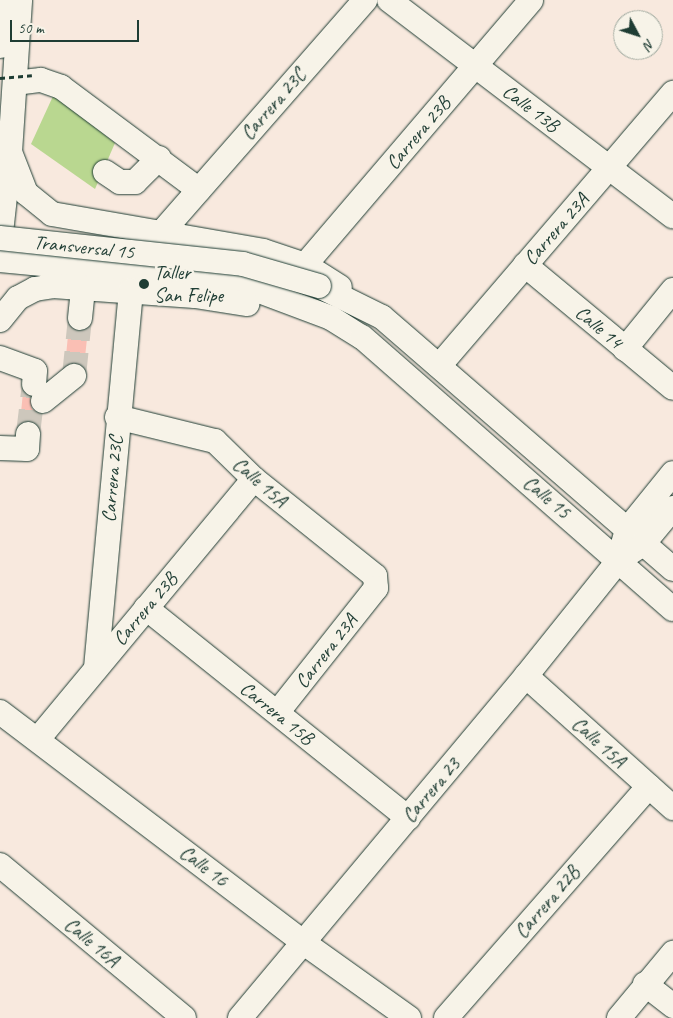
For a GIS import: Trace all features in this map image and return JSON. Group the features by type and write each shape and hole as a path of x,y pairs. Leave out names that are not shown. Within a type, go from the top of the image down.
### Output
{"main road":[{"path":"0,44 20,2"}],"street":[{"name":"Carrera 23C","path":"162,231 365,0"},
{"name":"Calle 13B","path":"389,0 673,216"},
{"name":"Carrera 23B","path":"304,265 531,0"},
{"path":"0,242 10,152 20,2"},
{"path":"16,78 41,80 61,87 159,158 199,190"},
{"name":"Carrera 23A","path":"438,366 673,93"},
{"path":"10,152 26,193 46,211 67,219 162,231 263,251 304,265 325,276 382,317"},
{"path":"106,172 120,182 135,182 159,158"},
{"name":"Transversal 15","path":"0,238 243,264 319,286 382,317 438,366"},
{"name":"Transversal 15","path":"0,260 211,280 304,306 362,336 396,370 419,388"},
{"name":"Calle 14","path":"525,265 673,388"},
{"path":"80,318 83,287"},
{"path":"0,320 18,298 34,289 83,287 214,298 263,308 327,330 396,370"},
{"path":"625,349 673,290"},
{"name":"Carrera 23C","path":"96,668 117,417 130,291"},
{"path":"0,358 35,371 38,392 74,376"},
{"name":"Calle 15","path":"438,366 673,570"},
{"name":"Calle 15","path":"419,388 673,609"},
{"name":"Calle 15A","path":"117,417 215,441 254,479 375,576 376,588"},
{"path":"0,448 27,448 28,434"},
{"name":"Carrera 23","path":"240,1018 526,676 635,537 673,473"},
{"name":"Carrera 23B","path":"38,739 254,479"},
{"name":"Carrera 23","path":"635,537 673,508"},
{"name":"Carrera 23A","path":"277,713 376,588"},
{"name":"Carrera 15B","path":"146,608 408,818"},
{"name":"Calle 15A","path":"526,676 673,808"},
{"name":"Calle 16","path":"0,712 304,943 409,1018"},
{"name":"Carrera 22B","path":"446,1018 649,786"},
{"name":"Calle 16A","path":"0,865 184,1018"},
{"path":"619,1018 645,984 673,953"},
{"path":"645,984 673,1006"}],"green space":[{"path":"54,94 115,143 95,189 31,144"}],"building":[{"path":"69,325 78,332 88,329 84,367 72,362 65,366"},
{"path":"23,392 30,397 32,409 41,414 40,427 29,420 20,423"}],"tunnel":[{"path":"74,376 80,318"},
{"path":"28,434 34,384"}],"place":[{"name":"Taller San Felipe","path":"144,284"}]}
